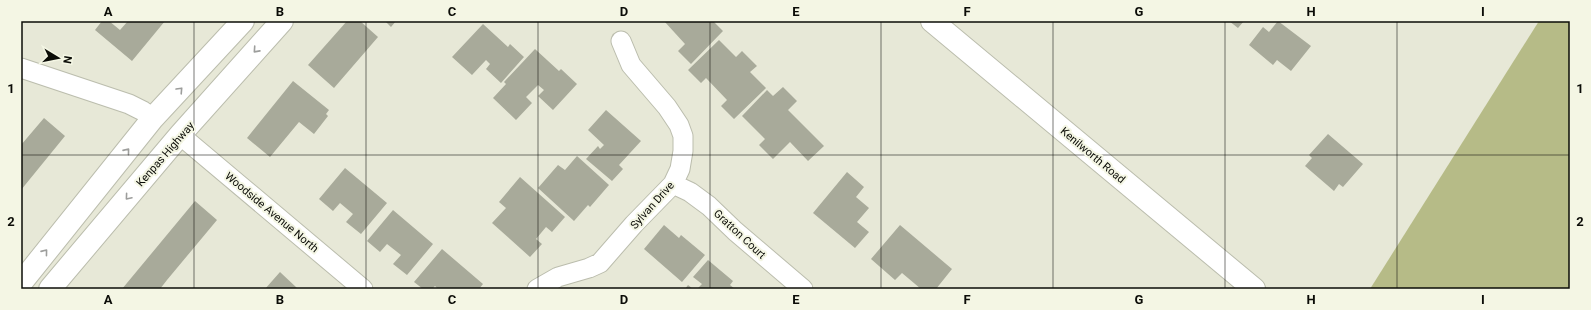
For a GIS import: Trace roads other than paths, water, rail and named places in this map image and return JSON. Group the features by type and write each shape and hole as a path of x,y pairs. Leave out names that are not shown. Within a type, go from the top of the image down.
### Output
{"main road":[{"path":"21,283 153,118 243,21"},
{"name":"Kenpas Highway","path":"50,289 180,135 282,21"},
{"name":"Kenilworth Road","path":"932,21 1254,289"}],"street":[{"name":"Sylvan Drive","path":"537,289 558,277 589,268 600,262 673,184 680,169 683,151 683,136 679,125 667,107 631,65 621,41"},
{"path":"21,68 129,104 143,110 153,118"},
{"name":"Woodside Avenue North","path":"180,135 363,289"},
{"name":"Gratton Court","path":"673,184 690,192 709,206 735,231 803,289"}]}
